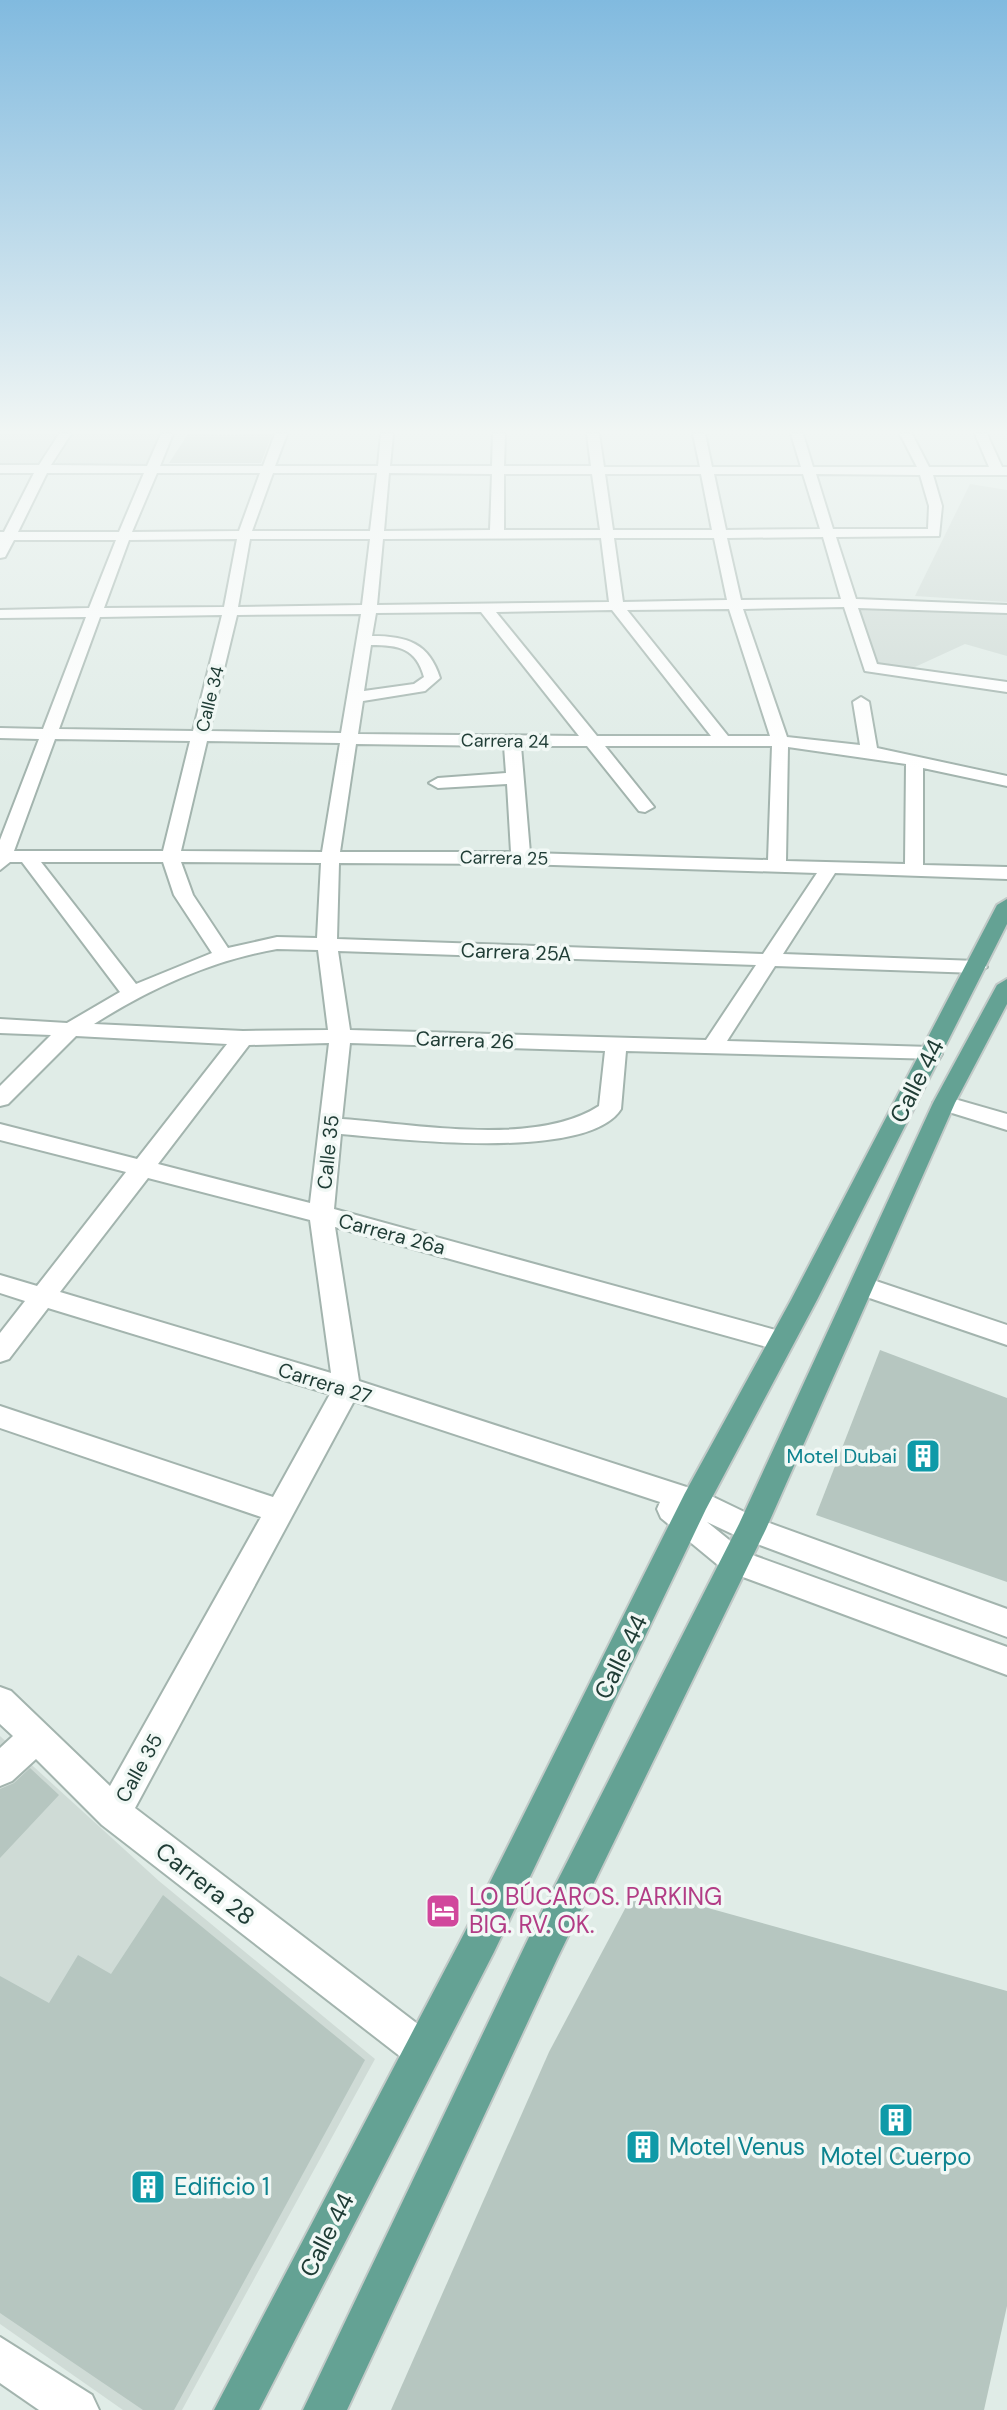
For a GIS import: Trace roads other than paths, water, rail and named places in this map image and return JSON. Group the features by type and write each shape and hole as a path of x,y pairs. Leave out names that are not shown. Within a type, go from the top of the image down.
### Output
{"main road":[{"name":"Calle 44","path":"236,2410 423,2051 691,1512 1007,905"},
{"name":"Calle 44","path":"325,2410 544,1946 751,1529 864,1286 944,1103 1007,985"}],"street":[{"path":"1,859 120,546"},
{"name":"Calle 34","path":"223,955 180,890 172,873 171,855 230,612 242,546"},
{"name":"Calle 35","path":"114,1813 347,1388 321,1214 340,1036 327,945 330,857 377,546"},
{"path":"608,546 617,607 724,742"},
{"path":"723,546 735,606 780,741 777,866"},
{"path":"833,546 870,668 1007,687"},
{"path":"0,614 851,603 1007,609"},
{"path":"486,609 645,807"},
{"path":"355,697 419,688 432,678 428,660 415,647 363,641"},
{"path":"861,702 869,751"},
{"name":"Carrera 24","path":"0,733 512,741 780,741 869,751 1007,781"},
{"path":"512,741 521,858"},
{"path":"914,760 914,870"},
{"path":"438,783 515,778"},
{"name":"Carrera 25","path":"1,859 171,855 521,858 1007,873"},
{"path":"27,856 134,996"},
{"path":"712,1048 829,868"},
{"name":"Carrera 25A","path":"73,1028 223,955 277,943 977,967"},
{"name":"Carrera 26","path":"0,1026 243,1038 340,1036 931,1054"},
{"path":"0,1099 73,1028"},
{"path":"0,1352 243,1038"},
{"path":"330,1126 527,1136 590,1125 610,1109 616,1045"},
{"path":"944,1103 1007,1122"},
{"name":"Carrera 26a","path":"0,1132 321,1214 781,1341"},
{"name":"Carrera 27","path":"0,1284 347,1388 648,1489 691,1512 751,1529 1007,1623"},
{"path":"864,1286 1007,1335"},
{"path":"0,1417 279,1511"},
{"name":"Carrera 27","path":"691,1512 734,1561 1007,1661"},
{"name":"Carrera 28","path":"0,1702 114,1813 423,2051"},
{"path":"0,1770 37,1736"},
{"path":"0,2358 77,2410"}],"place":[{"name":"Motel Dubai","path":"923,1456"},
{"name":"LO BÚCAROS. PARKING BIG. RV. OK.","path":"443,1911"},
{"name":"Motel Cuerpo","path":"896,2120"},
{"name":"Motel Venus","path":"643,2147"},
{"name":"Edificio 1","path":"148,2187"}]}
